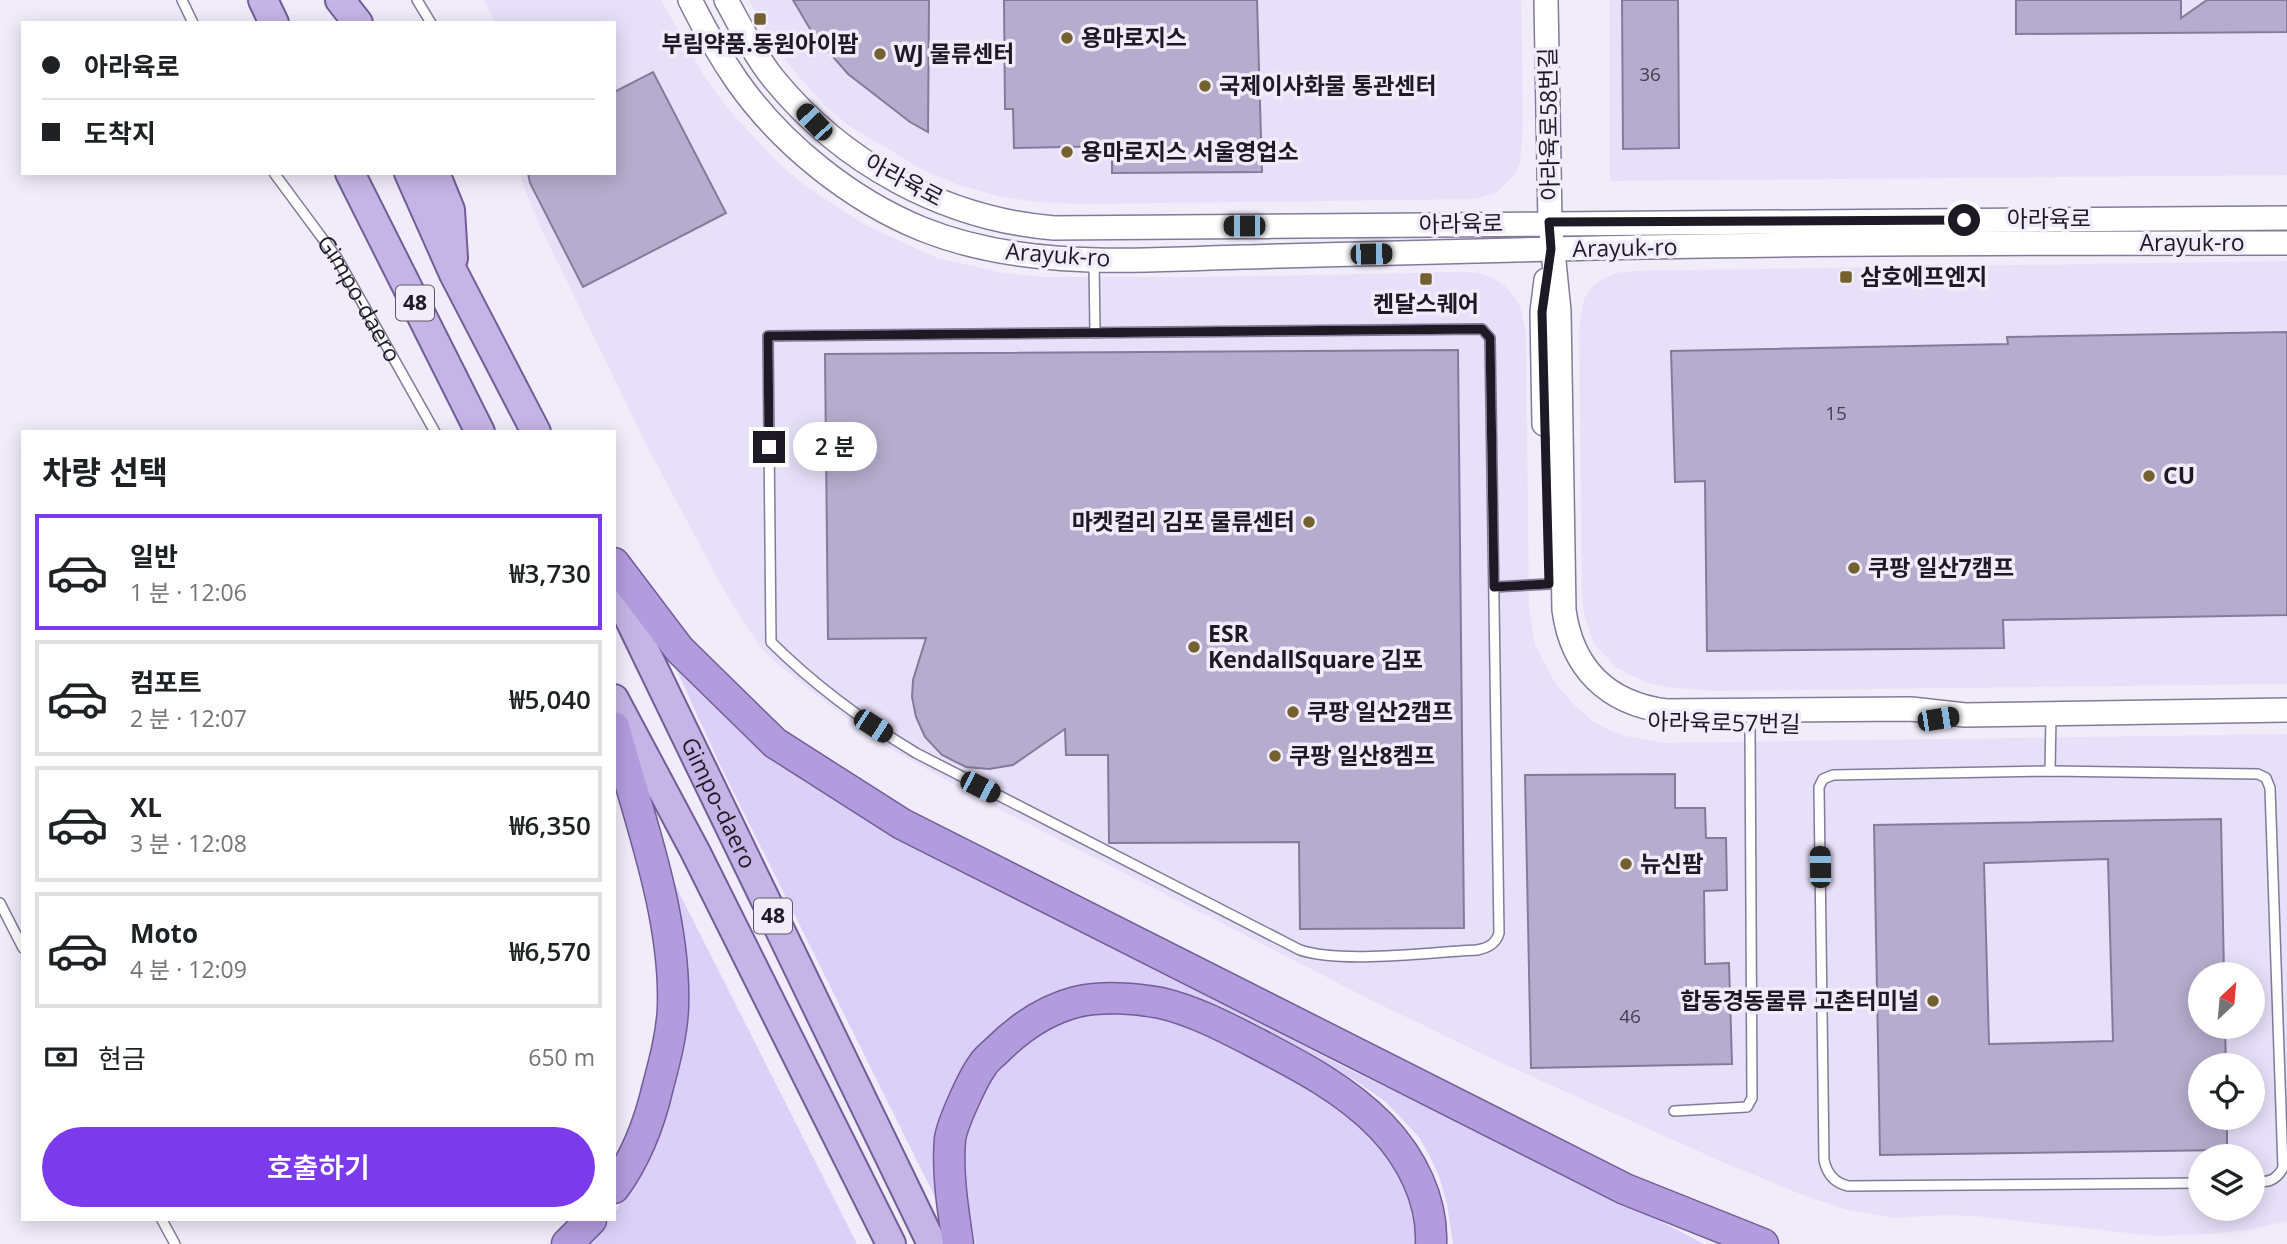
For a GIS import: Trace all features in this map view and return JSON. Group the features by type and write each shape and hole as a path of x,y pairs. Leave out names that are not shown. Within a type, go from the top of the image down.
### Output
{"highway":[{"path":"616,566 679,649 775,743 902,824 1625,1189 1722,1244"},
{"path":"616,734 659,888 669,944 673,1008 665,1060 654,1102 640,1142 616,1184"},
{"path":"958,1244 951,1180 950,1136 982,1065 1006,1041 1041,1014 1078,1002 1112,998 1160,1003 1212,1021 1310,1071 1353,1100 1382,1126 1406,1158 1422,1188 1432,1226 1431,1244"},
{"path":"1625,1189 1763,1244"},
{"path":"567,1244 590,1221"}],"main road":[{"path":"263,0 273,21"},
{"path":"332,0 341,21"},
{"path":"340,0 356,21"},
{"path":"330,175 369,209"},
{"name":"Gimpo-daero","path":"351,175 479,430"},
{"name":"48","path":"410,175 454,275 535,430"},
{"path":"436,175 450,210 454,275"},
{"name":"Gimpo-daero","path":"616,591 932,1244"},
{"name":"Gimpo-daero","path":"616,703 695,850 891,1244"}],"street":[{"name":"Arayuk-ro","path":"690,0 723,61 765,116 806,155 861,196 922,229 978,248 1035,257 1094,259 1551,249 2041,243 2287,243"},
{"name":"아라육로","path":"726,0 773,77 814,122 839,143 921,193 1009,222 1054,228 2287,218"},
{"name":"아라육로58번길","path":"1546,0 1551,249"},
{"name":"아라육로57번길","path":"1551,249 1542,312 1549,584 1554,635 1560,654 1582,686 1599,702 1628,718 1644,723 1750,726 1911,723 1965,715"},
{"name":"아라육로57번길","path":"1551,249 1559,311 1564,610 1569,638 1586,669 1615,695 1637,705 1655,709 1911,709 1965,715 2287,710"}],"lane":[{"path":"182,0 192,21"},
{"path":"417,0 430,21"},
{"name":"Gimpo-daero","path":"275,175 337,258 434,430"},
{"path":"1094,259 1095,333"},
{"path":"1485,331 1490,338 1494,587 1499,933 1494,943 1484,948 1324,956 1300,950 955,775 887,735 823,691 771,642 768,336 1485,331"},
{"path":"1494,587 1549,584"},
{"path":"2050,771 2051,714"},
{"path":"1674,1111 1747,1107 1752,1098 1750,726"},
{"path":"2188,1183 1839,1184 1826,1168 1824,1160 1819,787 1823,779 1833,775 2050,771 2258,774 2266,778 2270,788 2283,1168 2277,1178 2265,1182"},
{"path":"0,903 21,944"},
{"path":"163,1221 175,1244"}],"shaded area":[{"path":"484,0 661,0 704,76 729,110 779,164 807,187 867,226 937,258 1002,273 1043,277 1463,272 1479,273 1493,278 1505,286 1520,305 1526,332 1529,609 1535,645 1555,683 1591,720 1625,736 1665,743 2287,734 2287,1221 2252,1229 2209,1234 2156,1236 1976,1216 1893,1218 1845,1209 1803,1195 1727,1164 1493,1059 1371,1000 978,798 873,739 780,666 763,650 746,626 649,450 538,222 521,175 616,175 616,21 495,21"},
{"path":"749,0 1521,0 1523,124 1520,164 1514,175 1496,193 1474,199 1087,204 1002,197 959,185 925,171 848,125 827,108 788,64"},
{"path":"1610,0 2287,0 2287,175 1610,181"},
{"path":"2287,261 2287,684 1714,691 1666,687 1645,682 1617,668 1594,644 1584,615 1582,593 1579,329 1584,299 1593,286 1603,279 1616,273 1633,271"},
{"path":"668,651 741,731 807,783 889,833 1186,983 1340,1065 1704,1244 1453,1244 1447,1204 1439,1176 1419,1137 1386,1102 1353,1079 1240,1017 1199,1000 1141,985 970,1065 942,1211 721,767"},
{"path":"659,853 857,1244 585,1244 608,1221 616,1221 616,1210 634,1185 656,1133 669,1092"},
{"path":"1094,1009 1148,1010 1315,1080 1397,1149 1425,1244 976,1244 962,1183 960,1152 988,1073 1045,1025"}],"building":[{"name":"WJ 물류센터","path":"793,0 929,0 928,132 910,122 848,74 813,34"},
{"path":"1004,0 1257,0 1262,172 1112,173 1112,146 1014,148 1013,109 1005,109"},
{"path":"1622,0 1678,0 1679,148 1623,149"},
{"path":"2016,0 2181,0 2181,18 2207,0 2287,0 2287,32 2016,34"},
{"path":"653,72 726,213 583,287 528,175 616,175 616,91"},
{"path":"2287,332 2287,615 2003,620 2004,648 1707,651 1705,481 1675,482 1671,351 2008,344 2007,337"},
{"name":"ESR KendallSquare 김포","path":"1458,350 1464,928 1300,929 1299,842 1109,843 1108,755 1066,755 1065,729 1013,765 989,769 966,767 942,755 925,737 916,717 912,697 913,680 926,638 828,639 825,354"},
{"name":"뉴신팜","path":"1675,774 1675,808 1705,808 1706,838 1726,838 1727,890 1704,891 1705,964 1729,963 1732,1064 1531,1068 1525,775"},
{"name":"합동경동물류 고촌터미널","path":"2221,819 2224,962 2188,962 2188,1040 2225,1040 2226,1053 2188,1053 2188,1130 2227,1130 2227,1144 2188,1144 2188,1151 1880,1155 1874,825","holes":["2108,859 2113,1041 1989,1044 1984,863"]}],"place":[{"name":"부림약품.동원아이팜","path":"760,19"},
{"name":"용마로지스","path":"1067,38"},
{"name":"WJ 물류센터","path":"880,54"},
{"name":"국제이사화물 통관센터","path":"1205,86"},
{"name":"용마로지스 서울영업소","path":"1067,152"},
{"name":"삼호에프엔지","path":"1846,277"},
{"name":"켄달스퀘어","path":"1426,279"},
{"name":"CU","path":"2149,476"},
{"name":"마켓컬리 김포 물류센터","path":"1309,522"},
{"name":"쿠팡 일산7캠프","path":"1854,568"},
{"name":"ESR KendallSquare 김포","path":"1194,647"},
{"name":"쿠팡 일산2캠프","path":"1293,712"},
{"name":"쿠팡 일산8켐프","path":"1275,756"},
{"name":"뉴신팜","path":"1626,864"},
{"name":"합동경동물류 고촌터미널","path":"1933,1001"}],"route":[{"path":"769,447 768,336 1482,329 1490,338 1494,587 1549,584 1542,312 1551,249 1549,222 1964,220"}]}
